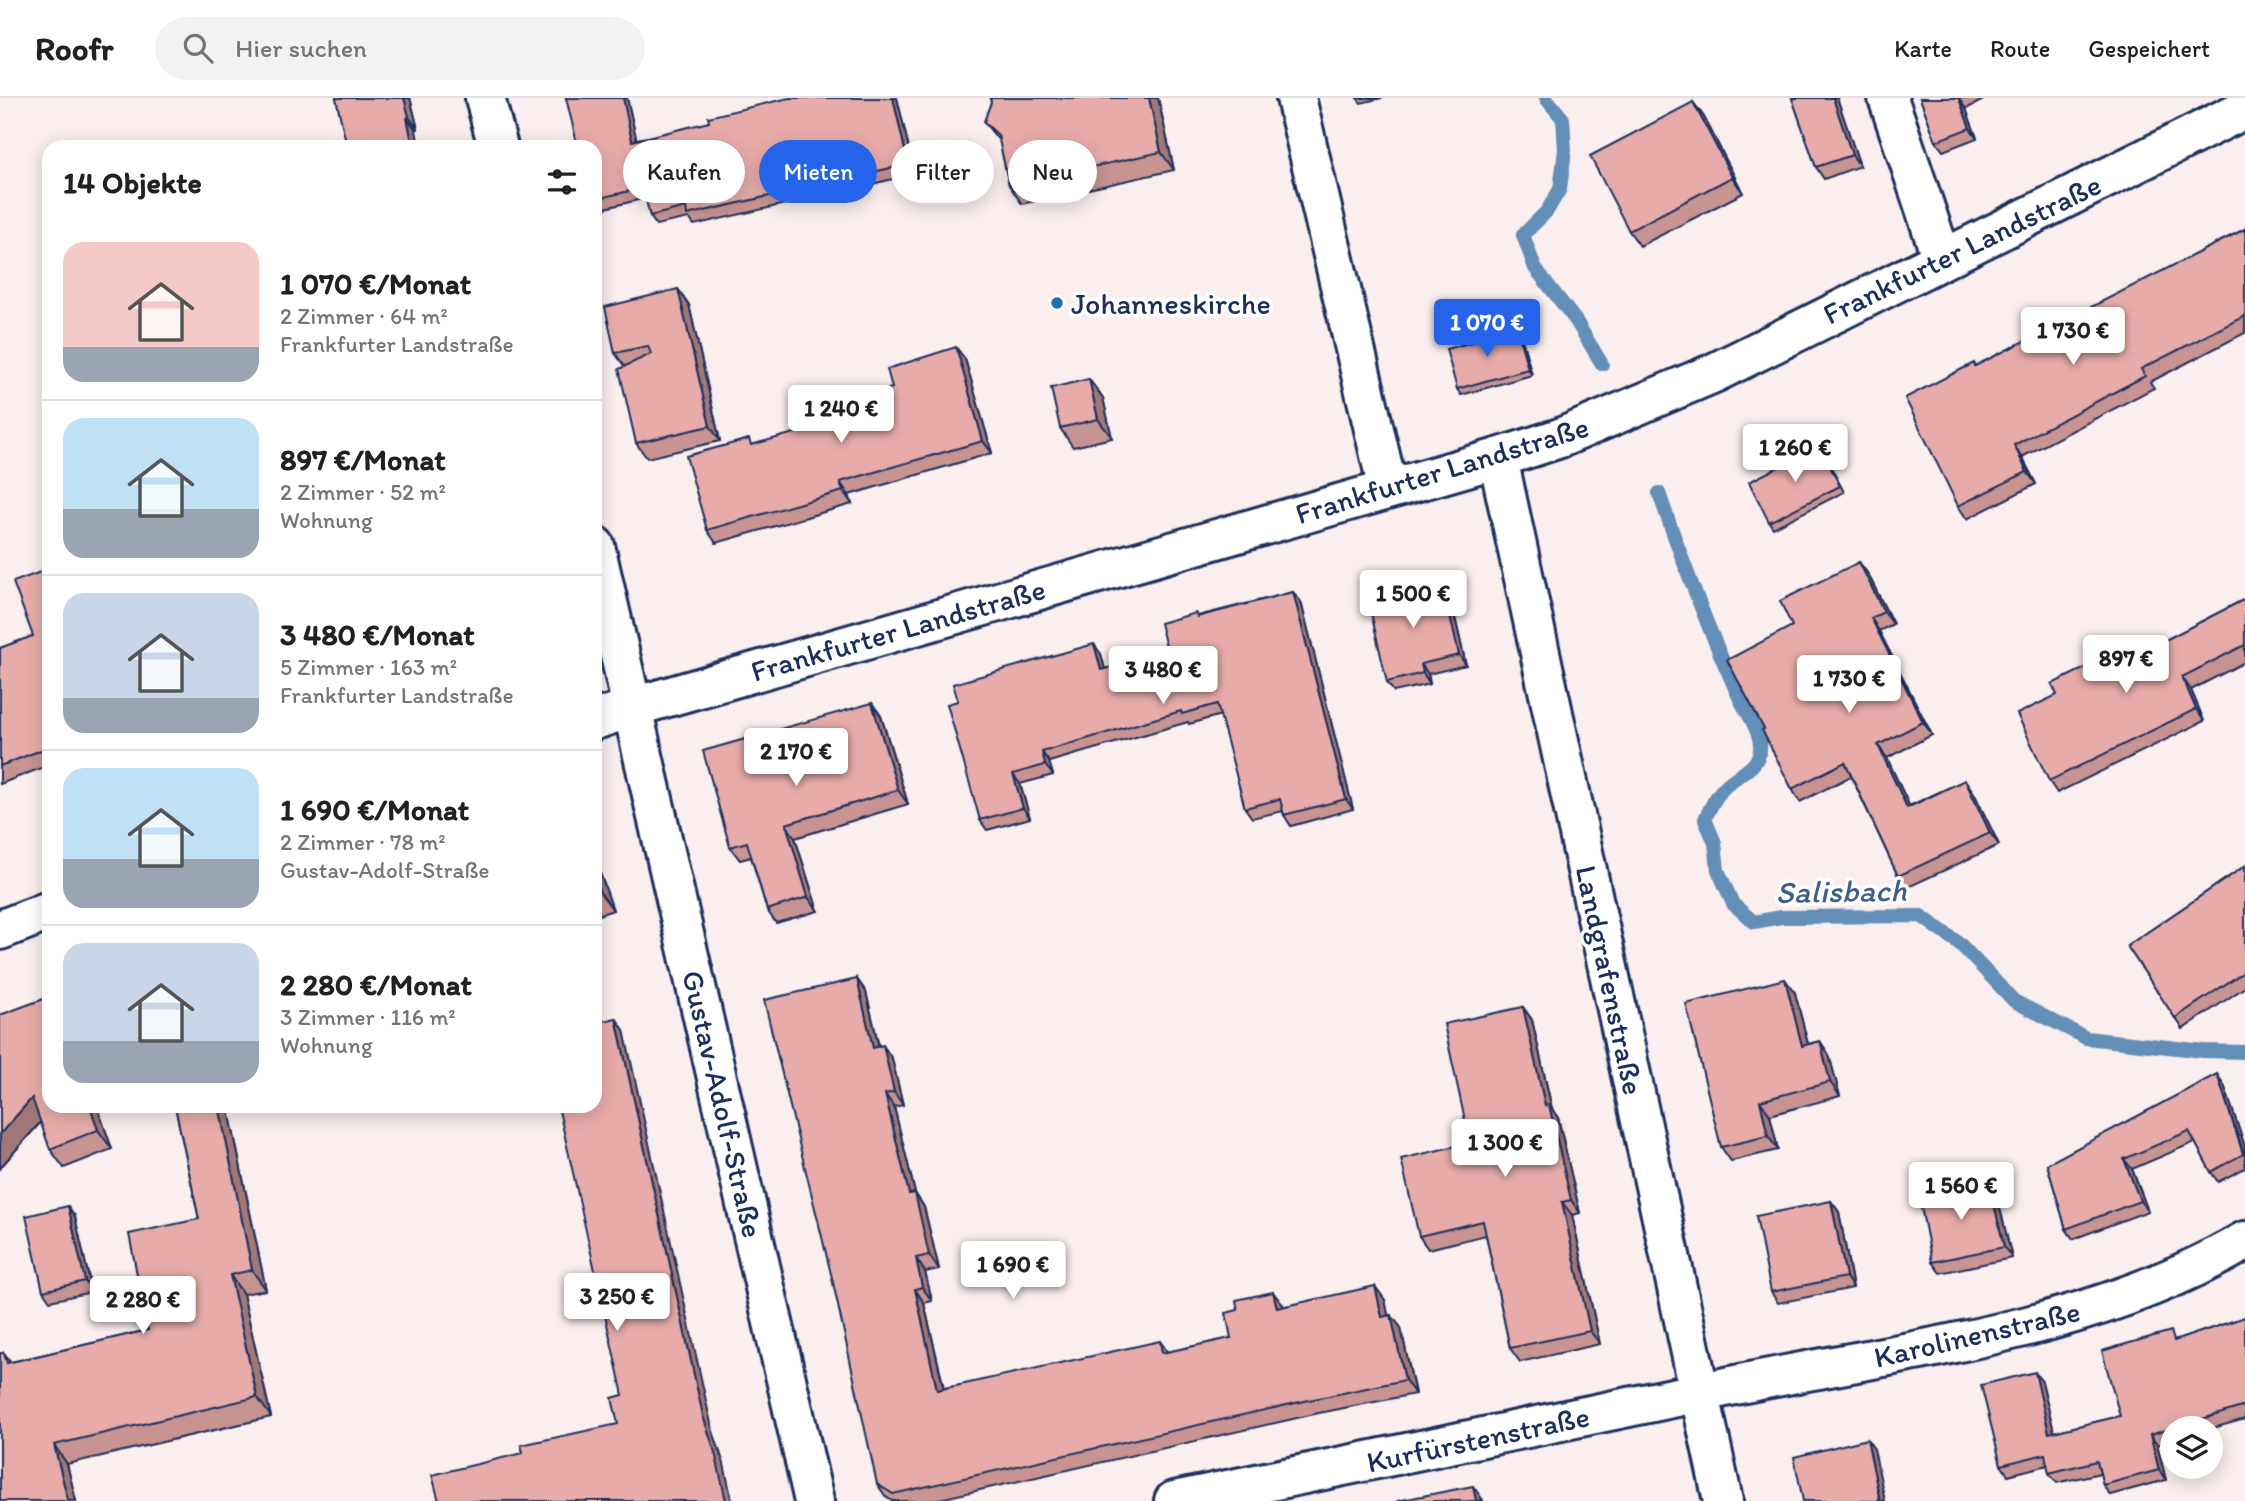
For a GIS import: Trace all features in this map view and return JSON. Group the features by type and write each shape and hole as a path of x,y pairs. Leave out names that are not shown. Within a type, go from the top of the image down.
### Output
{"street":[{"path":"485,98 496,140"},
{"path":"1296,98 1388,489"},
{"path":"1888,98 1942,259"},
{"name":"Frankfurter Landstraße","path":"602,718 1560,438 1714,373 2245,109"},
{"name":"Landgrafenstraße","path":"1498,458 1723,1501"},
{"name":"Gustav-Adolf-Straße","path":"602,576 814,1501"},
{"path":"3,930 42,914"},
{"name":"Karolinenstraße","path":"1699,1394 1997,1335 2073,1314 2153,1286 2245,1241"},
{"name":"Kurfürstenstraße","path":"1174,1501 1699,1394"}],"building":[{"path":"336,98 404,98 412,140 345,140"},
{"path":"566,98 623,98 632,140 623,140 623,193 602,197 602,140 576,140"},
{"path":"789,98 893,98 903,140 891,140 891,168 877,171 877,140 759,140 759,198 745,202 745,140 636,140 709,122 708,117"},
{"path":"990,98 1149,98 1161,152 1097,166 1097,140 1008,140 1008,180 998,135 984,122"},
{"path":"1792,98 1833,98 1852,155 1816,167"},
{"path":"1920,98 1960,98 1970,128 1936,141"},
{"path":"1693,102 1732,177 1629,231 1590,156"},
{"path":"647,203 739,203 687,215 686,207 650,216"},
{"path":"2245,229 2245,316 2141,369 2145,376 2014,445 2027,472 1958,506 1905,398 1974,363 1975,366"},
{"path":"678,289 710,426 636,443 619,369 651,354 648,346 615,353 605,307"},
{"path":"1517,330 1528,369 1457,389 1446,349"},
{"path":"956,347 983,441 840,482 843,491 707,530 686,456 749,439 751,445 873,411 868,395 892,388 887,369"},
{"path":"1089,379 1098,419 1060,428 1051,388"},
{"path":"1820,446 1840,486 1769,522 1749,482"},
{"path":"1859,562 1884,612 1871,618 1923,722 1878,745 1907,808 1965,780 1990,833 1898,876 1845,762 1792,789 1727,660 1792,626 1780,601"},
{"path":"42,572 42,750 0,766 0,648 33,636 13,582"},
{"path":"1442,582 1459,655 1421,664 1423,673 1387,682 1368,600"},
{"path":"1293,592 1346,799 1284,815 1280,799 1245,808 1217,704 1182,714 1181,711 1042,752 1045,765 1013,774 1023,808 980,820 947,704 958,701 953,684 1094,644 1101,670 1167,651 1160,623 1196,613 1197,617"},
{"path":"2245,599 2245,645 2182,677 2196,709 2049,781 2017,714 2057,695 2052,684 2116,653 2121,663"},
{"path":"872,703 898,790 786,824 808,897 767,910 747,842 730,847 703,751"},
{"path":"2245,866 2245,971 2175,1018 2127,946"},
{"path":"857,979 873,1048 883,1045 894,1092 885,1094 909,1194 915,1193 929,1255 916,1258 922,1287 915,1289 937,1390 1160,1341 1162,1353 1231,1338 1226,1313 1238,1310 1236,1300 1273,1292 1277,1308 1375,1286 1382,1317 1391,1315 1405,1380 893,1494 877,1484 832,1278 764,1000"},
{"path":"1785,979 1802,1046 1820,1041 1830,1082 1760,1101 1768,1136 1721,1147 1686,1004"},
{"path":"42,1000 42,1113 92,1113 98,1130 50,1149 32,1098 0,1134 0,1015"},
{"path":"1523,1007 1545,1106 1549,1105 1571,1200 1562,1202 1590,1331 1510,1348 1483,1221 1419,1236 1401,1159 1460,1145 1456,1127 1466,1125 1444,1024"},
{"path":"616,1018 703,1416 715,1452 726,1501 439,1501 432,1475 523,1453 521,1445 618,1424 612,1398 623,1395 560,1113 602,1113 602,1021"},
{"path":"2217,1074 2243,1154 2211,1172 2189,1131 2124,1159 2140,1201 2066,1229 2047,1164"},
{"path":"176,1113 220,1113 252,1270 230,1275 257,1397 54,1445 68,1501 0,1501 0,1353 4,1353 7,1363 148,1330 129,1234 199,1219"},
{"path":"1989,1182 2004,1247 1932,1262 1919,1197"},
{"path":"1831,1201 1846,1277 1771,1292 1756,1216"},
{"path":"68,1206 85,1281 43,1291 26,1216"},
{"path":"2245,1317 2245,1406 2212,1416 2160,1416 2160,1432 2150,1435 2159,1470 2103,1485 2097,1461 2049,1473 2045,1454 2001,1465 1981,1385 2035,1372 2049,1433 2120,1416 2102,1351 2171,1331 2174,1341"},
{"path":"1867,1439 1880,1501 1803,1501 1794,1457"},
{"path":"1473,1486 1476,1501 1397,1501"}],"waterway":[{"name":"Salisbach","path":"1546,98 1563,119 1565,150 1560,189 1547,211 1523,235 1535,268 1576,321 1602,364"},
{"name":"Salisbach","path":"1659,493 1707,623 1760,740 1759,754 1754,764 1721,791 1705,819 1715,843 1718,870 1733,904 1754,922 1781,917 1921,916 1960,944 2014,1001 2086,1038 2204,1051 2245,1052"}],"place":[{"name":"Johanneskirche","path":"1057,303"}]}
